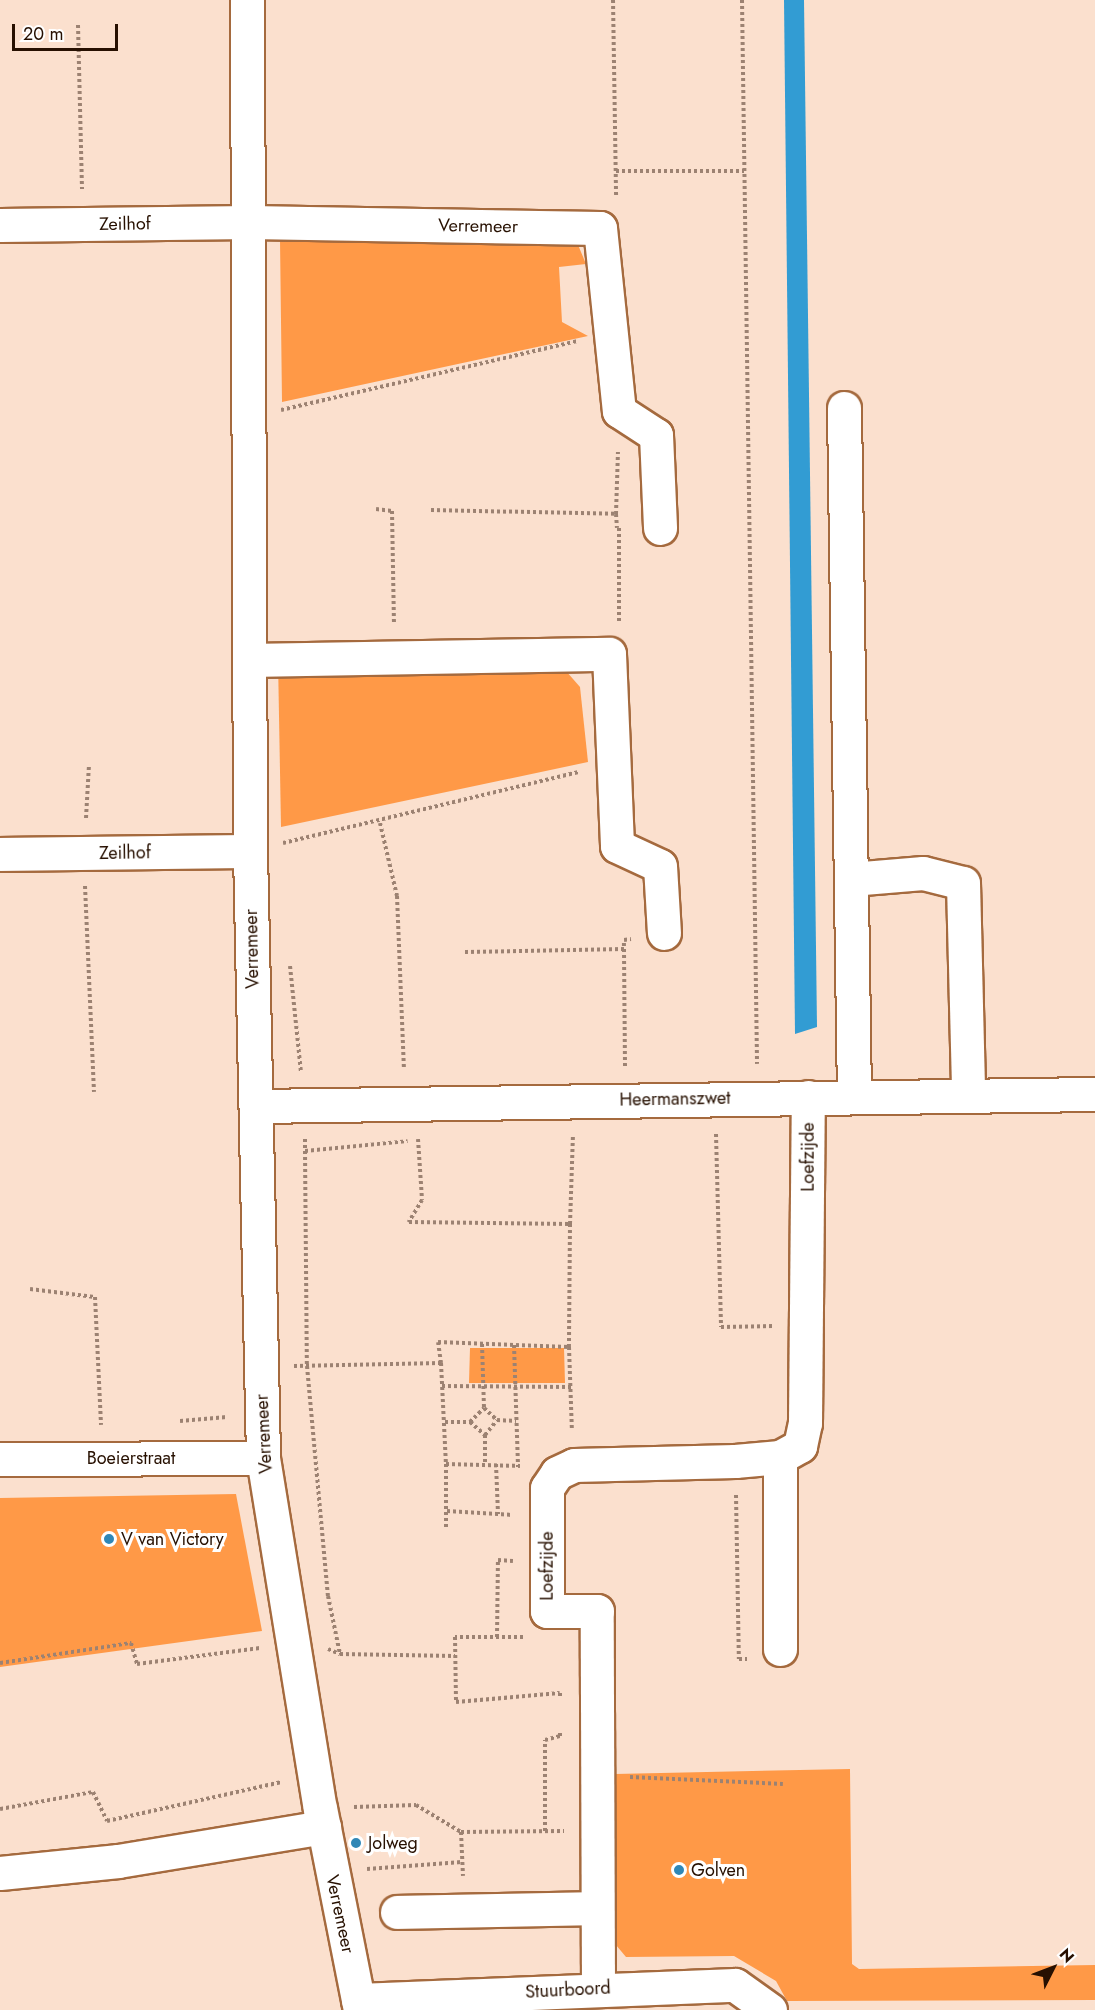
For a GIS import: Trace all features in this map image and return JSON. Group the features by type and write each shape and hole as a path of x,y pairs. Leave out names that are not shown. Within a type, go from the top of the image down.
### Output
{"street":[{"name":"Verremeer","path":"247,0 250,222 250,850 263,1458 322,1818 359,2005"},
{"name":"Verremeer","path":"250,222 600,228"},
{"name":"Zeilhof","path":"0,225 250,222"},
{"path":"600,228 619,411 656,435 660,528"},
{"path":"844,408 854,1096"},
{"path":"250,660 609,654 617,846 660,866 664,933"},
{"name":"Zeilhof","path":"0,854 250,850"},
{"path":"851,879 923,873 963,883 968,1095"},
{"name":"Heermanszwet","path":"256,1106 758,1097 1095,1094"},
{"name":"Loefzijde","path":"780,1457 800,1446 806,1423 808,1097"},
{"path":"565,1469 780,1457 780,1649"},
{"name":"Boeierstraat","path":"0,1459 263,1458"},
{"name":"Loefzijde","path":"565,1469 547,1488 546,1611 597,1611 598,1988"},
{"path":"0,1873 118,1861 322,1818"},
{"path":"397,1912 597,1908"},
{"name":"Stuurboord","path":"359,2005 598,1988 735,1985 770,2010"}],"path":[{"path":"600,228 617,216 613,0"},
{"path":"742,0 758,1097"},
{"path":"78,25 83,224"},
{"path":"616,171 744,171"},
{"path":"250,417 611,333"},
{"path":"609,654 620,635 616,514 619,411"},
{"path":"376,509 392,511 394,658"},
{"path":"431,510 616,514"},
{"path":"617,528 660,528"},
{"path":"250,850 380,823 613,764"},
{"path":"89,765 84,853 94,1092"},
{"path":"380,823 397,896 411,1103 422,1200 409,1222 570,1224"},
{"path":"625,1100 624,940 664,933"},
{"path":"465,952 624,949"},
{"path":"713,1098 721,1327 806,1326"},
{"path":"446,1464 496,1464 565,1469 571,1387 570,1224 574,1101"},
{"path":"305,1151 307,1366 328,1596 340,1654"},
{"path":"30,1289 95,1297 102,1458"},
{"path":"446,1527 445,1422 438,1342 569,1347"},
{"path":"482,1344 484,1408 497,1420 516,1421"},
{"path":"514,1345 518,1475"},
{"path":"261,1367 441,1363"},
{"path":"442,1386 571,1387"},
{"path":"470,1422 484,1408"},
{"path":"485,1464 485,1435 497,1420"},
{"path":"445,1422 470,1422 485,1435"},
{"path":"496,1464 498,1514"},
{"path":"447,1511 547,1515"},
{"path":"512,1515 513,1526"},
{"path":"497,1637 498,1560 514,1561 514,1549"},
{"path":"546,1611 526,1637 455,1637 456,1702 560,1693 560,1704"},
{"path":"0,1663 131,1643 137,1664 310,1641 340,1654 455,1656"},
{"path":"545,1831 545,1740 560,1736 560,1725"},
{"path":"0,1809 93,1792 107,1821 315,1775"},
{"path":"596,1775 783,1784"},
{"path":"322,1818 416,1805 461,1832 596,1831"},
{"path":"461,1832 464,1910"},
{"path":"332,1872 462,1862"}],"shaded area":[{"path":"280,240 576,240 586,264 559,267 562,322 588,336 282,402"},
{"path":"278,660 566,671 580,687 588,762 281,827"},
{"path":"470,1348 564,1348 565,1383 469,1383"},
{"path":"236,1494 262,1631 0,1667 0,1498"},
{"path":"850,1769 852,1964 859,1969 1095,1965 1095,2000 787,2001 776,1981 734,1956 626,1957 616,1945 615,1774"}],"water":[{"path":"784,0 804,0 817,1027 795,1034"}],"place":[{"name":"V van Victory","path":"109,1539"},
{"name":"Jolweg","path":"356,1843"},
{"name":"Golven","path":"679,1870"}]}
